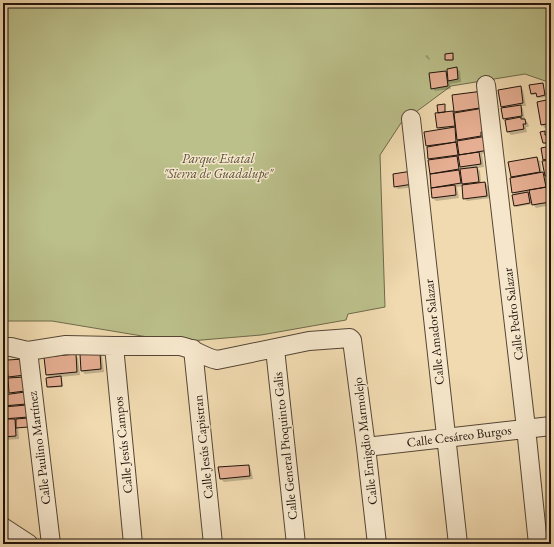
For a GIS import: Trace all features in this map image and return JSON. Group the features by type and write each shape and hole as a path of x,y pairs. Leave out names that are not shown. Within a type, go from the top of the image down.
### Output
{"street":[{"name":"Calle Pedro Salazar","path":"486,85 538,544"},
{"name":"Calle Amador Salazar","path":"411,119 458,544"},
{"name":"Calle Emigdio Marmolejo","path":"274,349 309,341 350,338 352,340 377,544"},
{"path":"3,347 11,346 28,351 66,345 180,346 194,350 209,358 217,360 274,349"},
{"name":"Calle Jesús Campos","path":"114,346 133,544"},
{"name":"Calle General Pioquinto Galis","path":"274,349 296,544"},
{"name":"Calle Jesús Capistran","path":"194,350 213,544"},
{"name":"Calle Paulino Martínez","path":"28,351 51,544"},
{"name":"Calle Cesáreo Burgos","path":"366,447 551,426"},
{"path":"3,527 29,544"}],"green space":[{"name":"Parque Estatal \"Sierra de Guadalupe\"","path":"3,3 551,3 551,83 525,74 451,86 401,123 380,155 385,307 348,314 346,320 261,335 178,342 52,321 3,321"}],"building":[{"path":"453,53 453,60 445,60 445,54"},
{"path":"457,67 458,79 448,81 447,69"},
{"path":"446,71 448,86 431,89 429,73"},
{"path":"543,83 545,95 537,97 536,93 531,94 529,85"},
{"path":"521,86 523,103 501,107 498,90"},
{"path":"483,91 486,107 454,112 452,95"},
{"path":"551,99 551,123 541,125 537,102"},
{"path":"445,104 445,112 438,113 437,105"},
{"path":"521,105 522,116 503,119 501,108"},
{"path":"484,108 488,131 481,132 481,136 457,140 454,113"},
{"path":"453,111 455,126 437,128 435,113"},
{"path":"521,117 521,119 525,119 526,124 523,124 524,129 507,132 505,120"},
{"path":"455,127 456,142 426,146 424,132"},
{"path":"545,131 545,135 548,135 548,131 551,131 551,145 547,146 546,143 543,143 540,132"},
{"path":"487,136 489,150 459,155 457,141"},
{"path":"456,142 458,155 428,159 427,147"},
{"path":"551,146 551,158 543,160 541,148"},
{"path":"479,152 481,164 460,167 458,155"},
{"path":"457,156 459,169 430,174 428,160"},
{"path":"537,157 540,172 511,177 508,162"},
{"path":"551,160 551,175 545,176 542,161"},
{"path":"477,167 479,182 462,184 460,169"},
{"path":"459,170 461,183 431,188 430,174"},
{"path":"412,171 413,184 394,187 393,174"},
{"path":"543,172 546,187 512,193 510,178"},
{"path":"485,182 487,196 463,199 462,185"},
{"path":"455,185 456,195 432,198 431,188"},
{"path":"547,187 550,202 532,205 529,190"},
{"path":"528,192 530,203 514,206 512,195"},
{"path":"100,352 101,369 81,371 80,354"},
{"path":"76,354 77,372 46,375 44,357"},
{"path":"24,359 25,375 8,377 7,360"},
{"path":"61,376 62,386 47,387 46,378"},
{"path":"5,377 7,393 3,393 3,378"},
{"path":"24,377 25,391 9,393 8,378"},
{"path":"25,392 26,404 3,406 3,395"},
{"path":"27,405 28,417 3,419 3,407"},
{"path":"28,418 28,427 16,428 16,419"},
{"path":"7,419 15,419 16,436 3,437 3,422 7,422"},
{"path":"249,465 250,476 220,479 218,467"}]}
